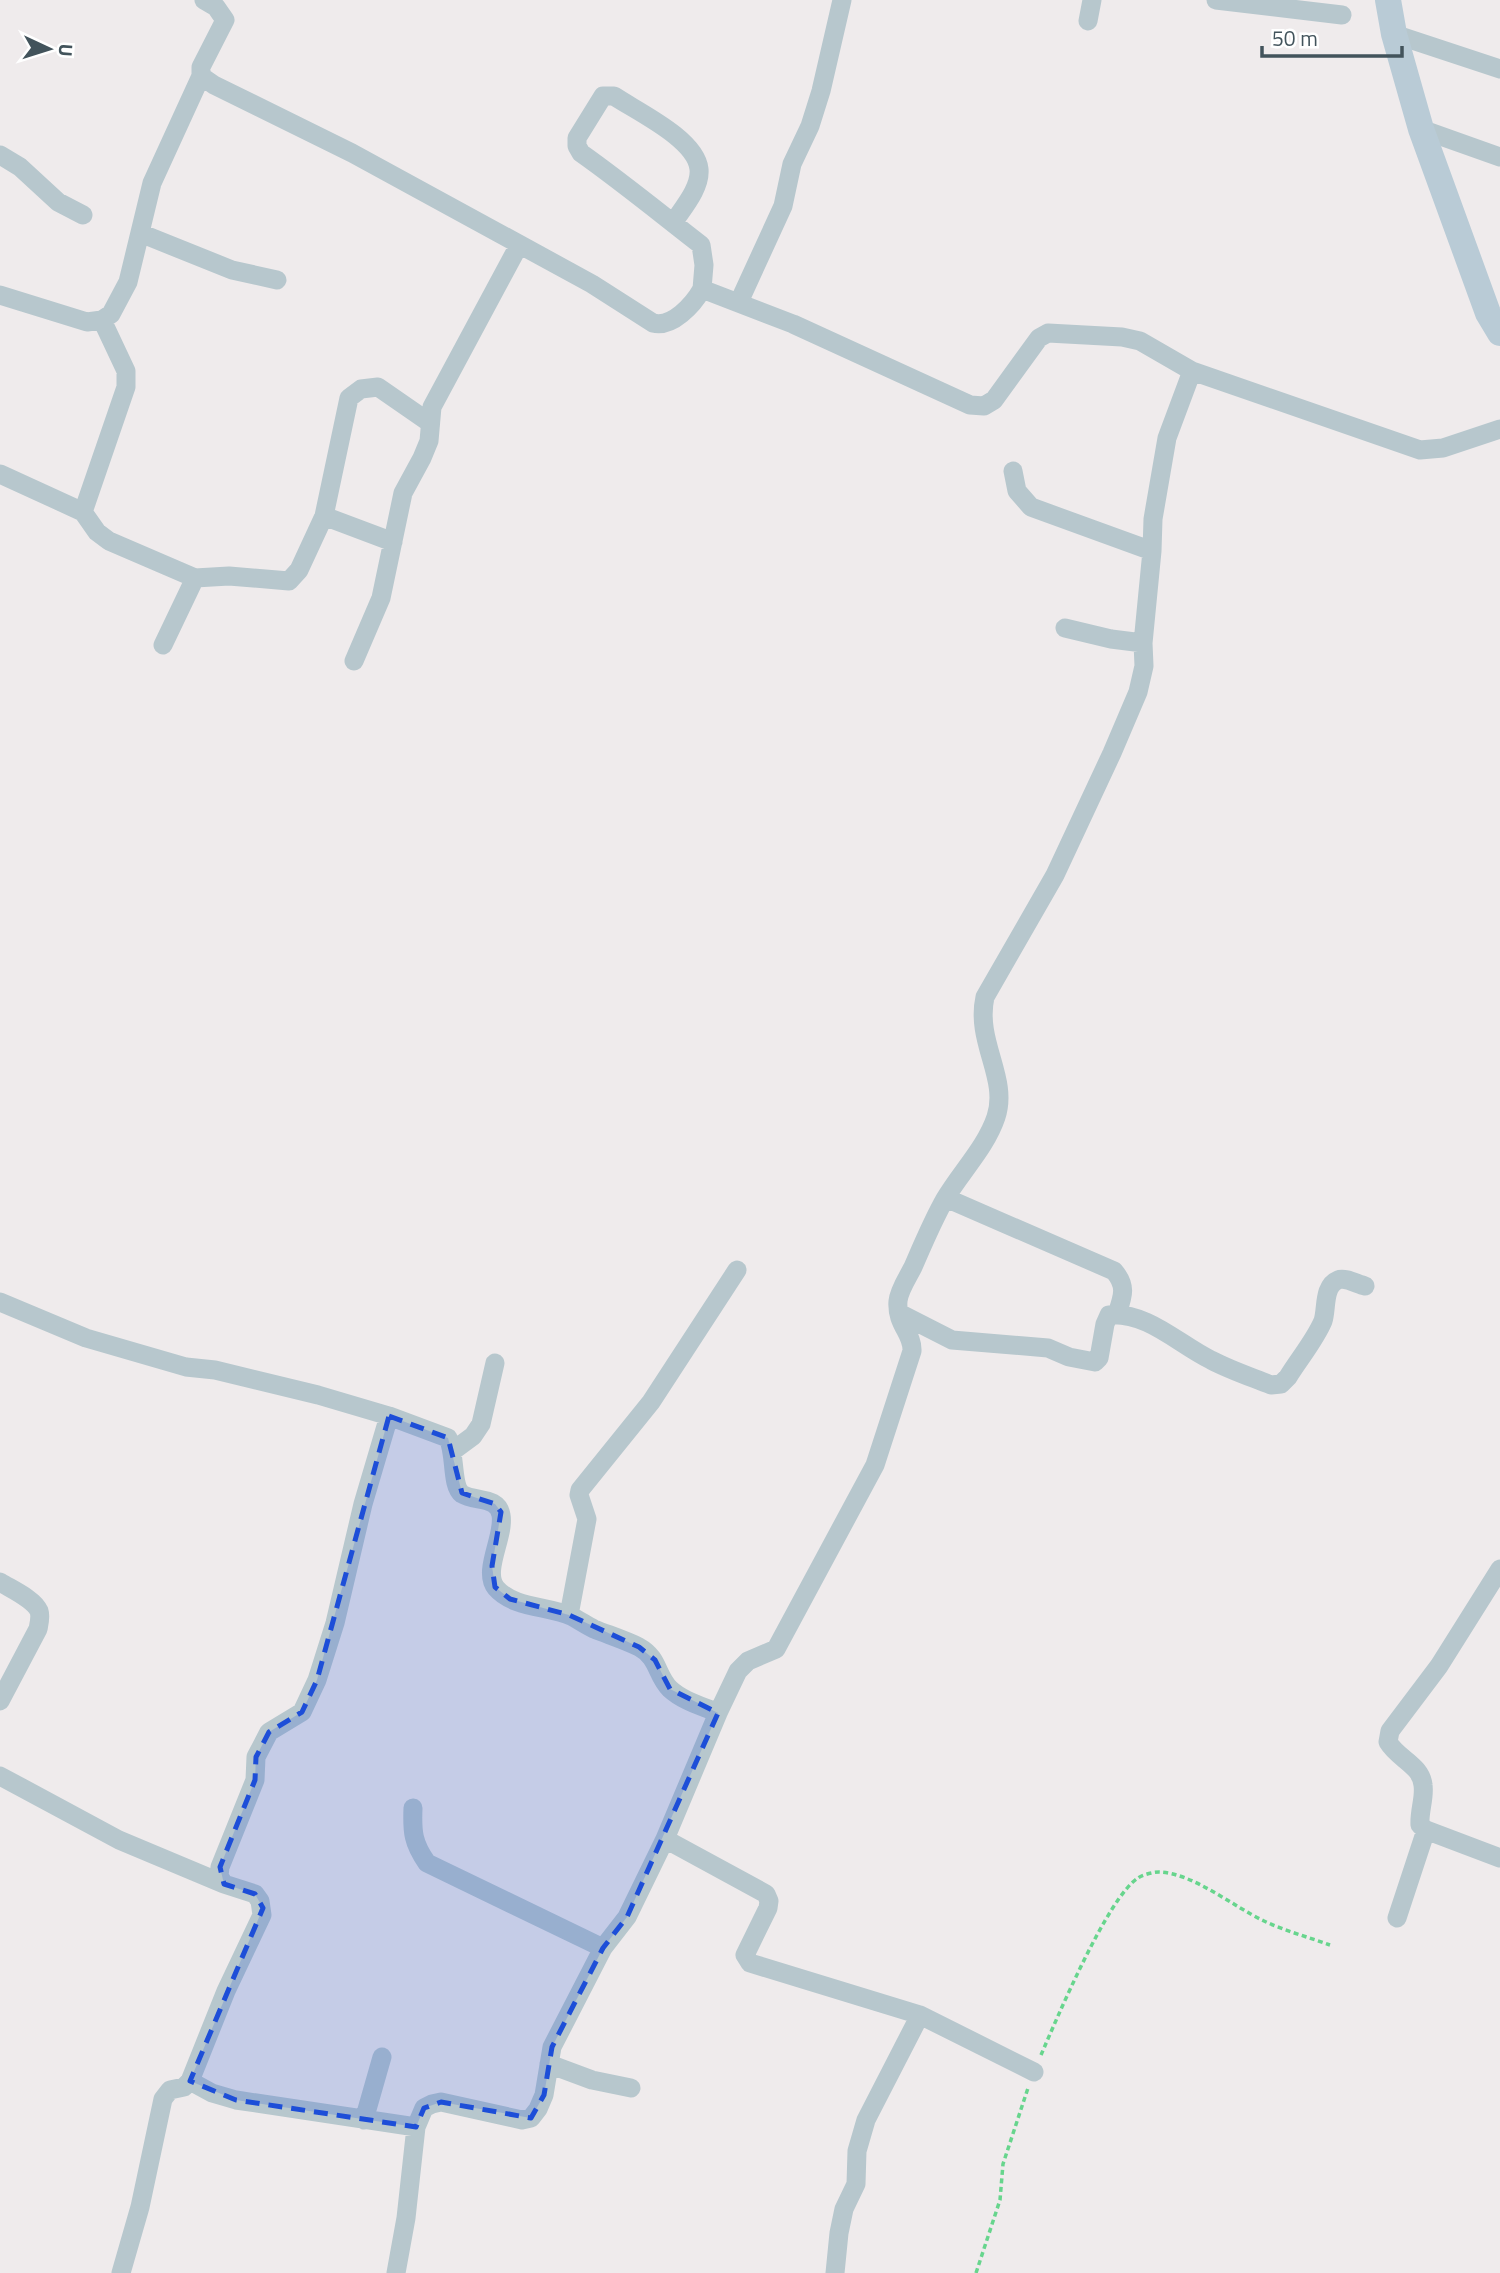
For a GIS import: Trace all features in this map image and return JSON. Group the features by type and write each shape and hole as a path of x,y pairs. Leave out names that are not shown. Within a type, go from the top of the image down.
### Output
{"street":[{"path":"0,295 87,322 102,320 111,314 128,282 152,183 201,76 201,67 225,20 216,7 204,0"},
{"path":"739,302 783,206 792,164 810,126 821,91 842,0"},
{"path":"1088,21 1092,0"},
{"path":"1216,0 1342,15"},
{"path":"1388,0 1394,34 1421,130 1488,313 1500,332"},
{"path":"1394,34 1500,69"},
{"path":"201,76 352,153 592,284 653,323 661,325 671,322 702,289 704,265 701,245 581,153 577,138 603,96 614,96 680,139 693,151 699,171 693,192 673,223"},
{"path":"1421,130 1500,157"},
{"path":"0,155 20,167 58,202 83,215"},
{"path":"140,233 232,270 277,280"},
{"path":"354,661 361,639 381,598 403,492 429,441 432,407 519,245"},
{"path":"702,289 793,324 970,405 984,406 994,400 1039,338 1048,333 1122,337 1140,341 1192,371 1420,450 1443,448 1500,429"},
{"path":"83,512 126,387 126,371 102,320"},
{"path":"396,2273 406,2218 416,2127 424,2108 441,2102 522,2120 531,2118 538,2109 544,2095 552,2048 603,1948 626,1917 665,1839 718,1713 741,1666 776,1649 875,1465 912,1351 911,1339 901,1326 898,1299 946,1198 996,1118 1000,1099 981,1014 985,997 1055,875 1138,692 1144,666 1143,642 1153,519 1167,438 1192,371"},
{"path":"0,474 83,512 97,532 109,541 195,578 229,576 289,581 299,569 324,516 349,398 361,389 379,387 430,423"},
{"path":"1013,471 1017,491 1031,507 1152,551"},
{"path":"324,516 393,542"},
{"path":"163,645 195,578"},
{"path":"1065,628 1111,639 1143,642"},
{"path":"946,1198 1114,1270 1122,1280 1123,1298 1117,1314"},
{"path":"569,1615 587,1519 579,1495 580,1490 651,1402 737,1270"},
{"path":"899,1313 952,1340 1048,1348 1069,1357 1095,1362 1099,1358 1109,1315 1127,1315 1153,1325 1210,1360 1270,1385 1281,1384 1323,1320 1326,1297 1332,1285 1337,1280 1344,1280 1365,1286"},
{"path":"0,1302 86,1338 186,1367 215,1370 306,1392 389,1416 448,1438 454,1450 455,1483 462,1493 495,1504 501,1512 502,1522 491,1576 495,1587 510,1599 569,1615 650,1655 670,1689 718,1713"},
{"path":"454,1450 473,1436 481,1424 495,1363"},
{"path":"224,1884 219,1876 220,1867 255,1780 256,1757 269,1732 302,1712 317,1680 335,1623 363,1504 389,1416"},
{"path":"1500,1569 1439,1666 1390,1731 1388,1742 1394,1752 1418,1770 1423,1780 1420,1825 1426,1830 1500,1858"},
{"path":"0,1582 33,1604 39,1612 39,1620 38,1629 0,1701"},
{"path":"0,1776 119,1840 224,1884 255,1894 261,1900 262,1915 226,1991 190,2081 184,2087 170,2090 163,2099 140,2207 121,2273"},
{"path":"413,1808 412,1827 416,1847 427,1863 603,1948"},
{"path":"1397,1918 1426,1830"},
{"path":"665,1839 766,1894 768,1908 745,1955 750,1963 920,2015 1034,2072"},
{"path":"835,2273 839,2232 844,2209 856,2184 857,2151 866,2120 920,2015"},
{"path":"364,2120 382,2057"},
{"path":"549,2064 592,2080 631,2088"},
{"path":"190,2081 212,2093 236,2100 416,2127"}],"path":[{"path":"976,2273 1000,2200 1007,2151 1034,2072 1063,2004 1118,1900 1138,1877 1157,1872 1177,1876 1217,1894 1265,1922 1330,1945"}],"highlighted area":[{"path":"389,1416 448,1438 462,1493 495,1504 501,1512 492,1566 495,1587 510,1599 569,1615 639,1647 655,1660 670,1689 718,1713 627,1917 603,1948 552,2047 544,2095 531,2118 441,2102 424,2108 416,2127 236,2100 190,2081 263,1908 255,1894 224,1884 220,1867 255,1780 256,1757 269,1732 302,1712 317,1680"}]}
